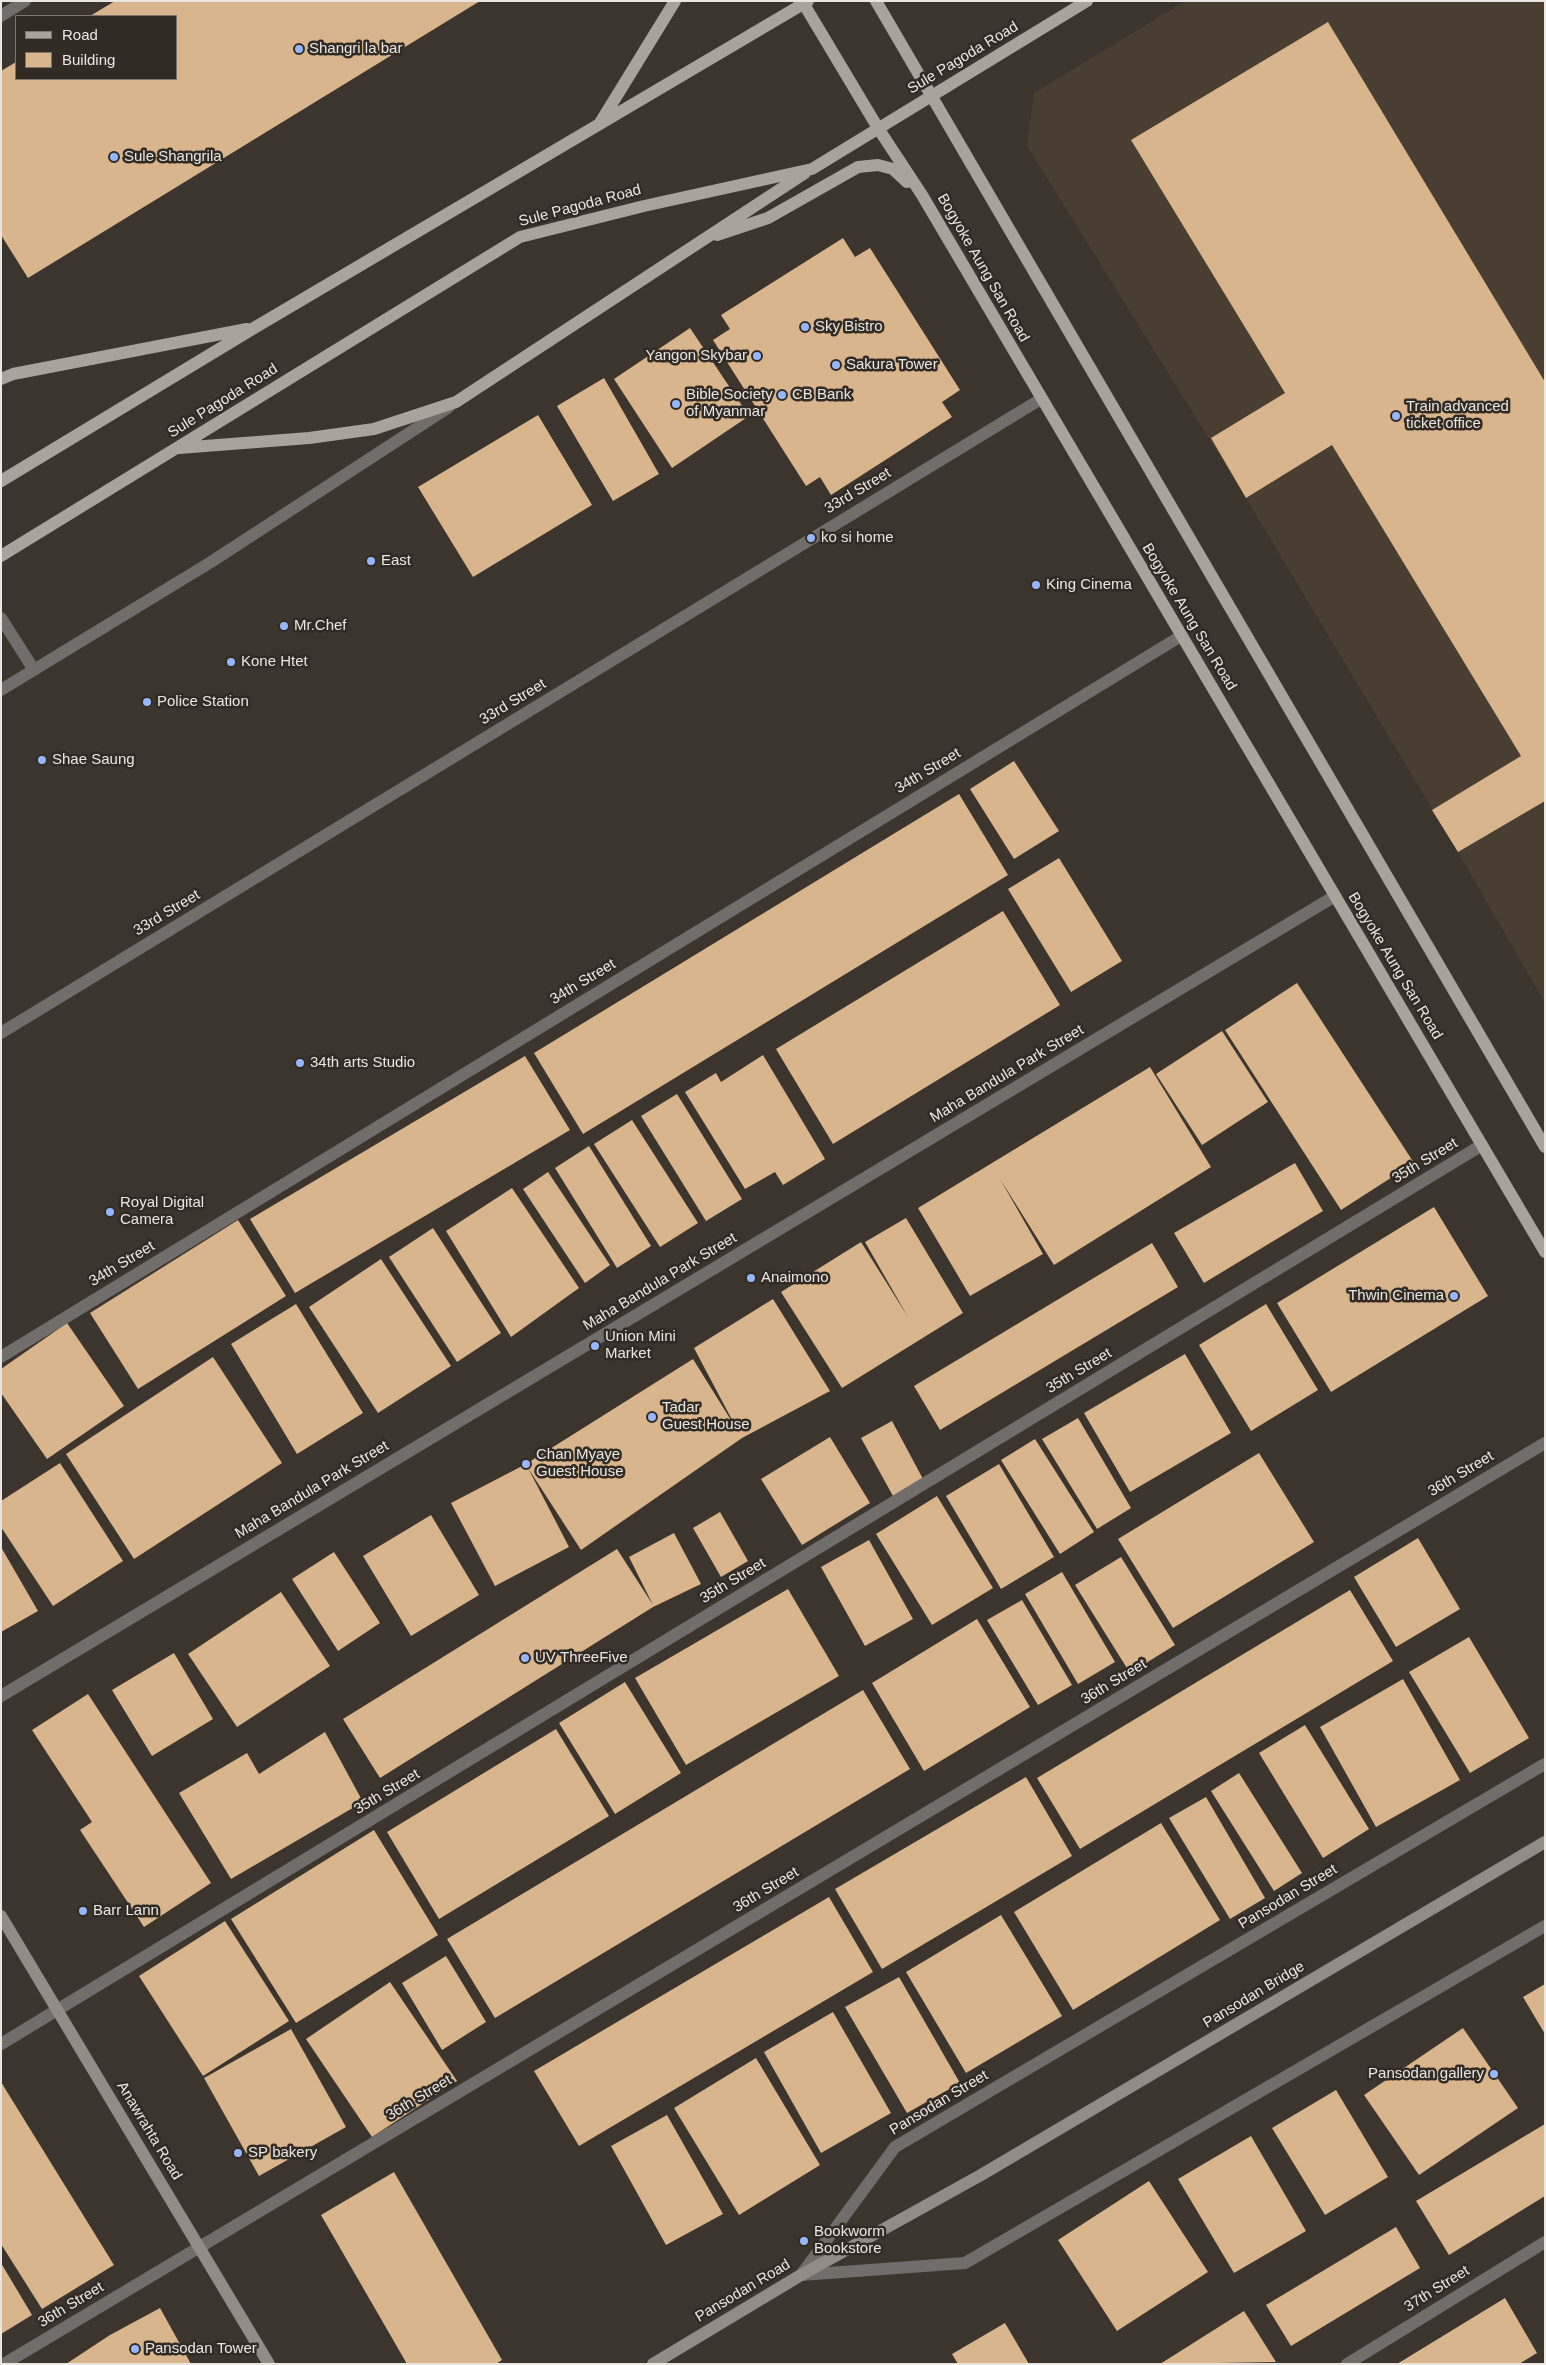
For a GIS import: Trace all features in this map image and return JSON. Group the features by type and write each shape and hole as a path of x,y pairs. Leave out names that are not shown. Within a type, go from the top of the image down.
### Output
{"main road":[{"path":"598,125 676,1"},
{"path":"876,1 933,95 1545,1147"},
{"name":"Sule Pagoda Road","path":"1,556 520,237 644,206 812,169 1087,1"},
{"path":"1,481 254,328 804,2"},
{"name":"Bogyoke Aung San Road","path":"804,2 878,128 922,195 1545,1252"},
{"path":"698,242 768,218 858,167 878,165 894,169 922,195"},
{"path":"176,449 309,438 374,429 456,402 812,169"},
{"path":"1,379 13,374 254,328"},
{"name":"Pansodan Bridge","path":"981,2175 1545,1842"},
{"name":"Anawrahta Road","path":"1,1916 269,2364"},
{"name":"Pansodan Road","path":"653,2364 802,2275 981,2175"}],"street":[{"path":"1,16 25,1"},
{"name":"33rd Street","path":"1,1033 1041,399"},
{"path":"1,690 211,562 456,402"},
{"path":"1,618 34,670"},
{"name":"34th Street","path":"1,1356 1181,636"},
{"name":"Maha Bandula Park Street","path":"1,1696 1335,896"},
{"name":"35th Street","path":"1,2044 1482,1145"},
{"name":"36th Street","path":"4,2364 1545,1443"},
{"name":"Pansodan Street","path":"802,2275 895,2147 1545,1764"},
{"path":"802,2275 965,2263 1545,1926"},
{"name":"37th Street","path":"1347,2364 1545,2242"}],"shaded area":[{"path":"1185,1 1545,1 1545,1003 1458,852 1246,498 1027,146 1034,93"}],"building":[{"name":"Sule Shangrila","path":"115,1 480,1 28,278 1,235 1,71 15,63 15,80 178,80 178,15 92,15"},
{"name":"Train advanced ticket office","path":"1328,22 1545,382 1545,801 1458,852 1432,810 1521,756 1332,445 1246,498 1211,438 1285,393 1131,140"},
{"name":"Sakura Tower","path":"843,238 855,257 870,248 960,390 942,402 952,417 831,495 820,477 806,486 713,340 730,329 721,315"},
{"path":"690,328 749,416 672,468 614,379"},
{"path":"604,378 659,474 613,501 557,406"},
{"path":"538,415 592,505 473,577 418,487"},
{"path":"1014,761 1059,831 1014,859 970,789"},
{"path":"959,794 1008,875 583,1134 534,1053"},
{"path":"1059,858 1122,961 1071,992 1008,889"},
{"path":"1003,911 1060,1005 833,1144 776,1049"},
{"path":"1297,983 1414,1163 1341,1210 1225,1030"},
{"path":"1222,1031 1268,1102 1202,1145 1156,1074"},
{"path":"763,1055 825,1159 783,1185 775,1172 745,1189 685,1092 716,1073 721,1082"},
{"path":"525,1056 570,1130 295,1293 250,1219"},
{"path":"1150,1067 1211,1167 1054,1265 1000,1179 1043,1254 970,1296 918,1208"},
{"path":"677,1094 742,1199 706,1221 641,1116"},
{"path":"632,1120 698,1223 660,1247 594,1144"},
{"path":"589,1146 651,1246 617,1268 555,1168"},
{"path":"1295,1163 1323,1211 1204,1283 1174,1233"},
{"path":"548,1172 610,1265 585,1283 523,1189"},
{"path":"512,1188 579,1288 511,1337 446,1231"},
{"path":"1434,1207 1488,1296 1331,1392 1277,1303"},
{"path":"906,1218 963,1313 842,1388 781,1292 861,1242 908,1317 865,1242"},
{"path":"238,1220 286,1296 138,1389 90,1313"},
{"path":"433,1228 501,1333 457,1362 389,1257"},
{"path":"1152,1243 1178,1287 940,1430 914,1386"},
{"path":"381,1259 451,1366 378,1413 309,1307"},
{"path":"773,1299 830,1391 742,1438 581,1550 528,1468 569,1547 495,1586 451,1503 526,1464 693,1359 739,1433 694,1348"},
{"path":"296,1304 363,1413 297,1454 231,1344"},
{"path":"1266,1304 1318,1390 1251,1431 1199,1345"},
{"path":"67,1323 124,1406 47,1459 1,1393 1,1369"},
{"path":"1185,1354 1231,1433 1130,1492 1084,1413"},
{"path":"213,1357 282,1463 134,1559 66,1454"},
{"path":"1078,1418 1131,1508 1097,1529 1042,1439"},
{"path":"892,1421 923,1479 893,1496 861,1438"},
{"path":"830,1437 870,1503 802,1545 761,1479"},
{"path":"1035,1439 1094,1532 1060,1554 1001,1460"},
{"path":"1259,1453 1314,1542 1173,1628 1118,1539"},
{"path":"60,1463 123,1561 53,1606 1,1527 1,1501"},
{"path":"999,1464 1054,1557 1001,1589 946,1496"},
{"path":"937,1496 993,1588 932,1625 876,1534"},
{"path":"720,1512 748,1561 721,1577 693,1528"},
{"path":"431,1515 479,1595 411,1636 363,1556"},
{"path":"674,1533 701,1584 653,1607 380,1778 343,1719 617,1549 653,1605 629,1557"},
{"path":"1418,1538 1460,1609 1396,1647 1354,1577"},
{"path":"869,1540 913,1619 865,1646 821,1567"},
{"path":"1,1547 38,1611 1,1632"},
{"path":"334,1552 380,1623 338,1651 292,1579"},
{"path":"1121,1557 1175,1645 1130,1673 1075,1585"},
{"path":"1062,1572 1115,1662 1078,1684 1025,1594"},
{"path":"788,1589 839,1676 686,1765 635,1678"},
{"path":"1350,1590 1393,1661 1080,1849 1037,1778"},
{"path":"281,1592 330,1666 237,1727 188,1654"},
{"path":"1022,1600 1072,1685 1038,1705 987,1620"},
{"path":"977,1619 1030,1707 924,1771 872,1683"},
{"path":"1469,1637 1529,1738 1470,1773 1409,1672"},
{"path":"174,1653 213,1719 152,1756 112,1690"},
{"path":"1403,1679 1460,1780 1376,1827 1320,1727"},
{"path":"625,1682 681,1773 615,1814 559,1723"},
{"path":"863,1690 910,1769 495,2018 447,1939"},
{"path":"88,1694 211,1883 144,1927 80,1830 92,1822 32,1730"},
{"path":"1305,1725 1369,1829 1323,1858 1259,1753"},
{"path":"556,1729 609,1816 439,1919 387,1832"},
{"path":"325,1732 363,1802 231,1879 179,1793 247,1753 259,1774"},
{"path":"1239,1773 1302,1873 1274,1891 1211,1791"},
{"path":"1026,1777 1072,1856 882,1969 835,1889"},
{"path":"1206,1797 1265,1898 1230,1919 1169,1818"},
{"path":"1161,1823 1220,1920 1073,2010 1014,1912"},
{"path":"374,1830 438,1935 296,2023 231,1919"},
{"path":"829,1897 873,1972 579,2146 534,2071"},
{"path":"1001,1915 1062,2016 966,2073 906,1972"},
{"path":"225,1921 289,2021 203,2076 139,1976"},
{"path":"446,1956 486,2022 442,2050 402,1983"},
{"path":"899,1977 960,2083 907,2113 845,2007"},
{"path":"390,1982 457,2081 372,2137 306,2039"},
{"path":"1545,1984 1545,2034 1523,1997"},
{"path":"833,2012 891,2113 821,2153 764,2052"},
{"path":"1463,2028 1518,2108 1419,2175 1364,2095"},
{"path":"291,2029 346,2127 259,2176 204,2078"},
{"path":"756,2058 820,2165 739,2215 674,2108"},
{"path":"1,2082 114,2265 42,2309 1,2244"},
{"path":"1336,2090 1388,2177 1325,2215 1272,2128"},
{"path":"667,2115 723,2214 666,2245 611,2146"},
{"path":"1545,2124 1545,2196 1449,2255 1416,2201"},
{"path":"1251,2136 1306,2231 1234,2273 1178,2179"},
{"path":"394,2172 502,2360 496,2364 407,2364 321,2215"},
{"path":"1149,2181 1208,2272 1117,2331 1058,2240"},
{"path":"1396,2227 1420,2268 1291,2346 1266,2305"},
{"path":"1,2263 32,2315 1,2334"},
{"path":"1505,2298 1537,2353 1519,2364 1397,2364"},
{"name":"Pansodan Tower","path":"160,2308 191,2364 66,2364 110,2335"},
{"path":"1244,2311 1276,2362 1160,2364"},
{"path":"1005,2323 1029,2364 958,2364 952,2354"}],"place":[{"name":"Shangri la bar","path":"299,49"},
{"name":"Sule Shangrila","path":"114,157"},
{"name":"Sky Bistro","path":"805,327"},
{"name":"Yangon Skybar","path":"757,356"},
{"name":"Sakura Tower","path":"836,365"},
{"name":"CB Bank","path":"782,395"},
{"name":"Bible Society of Myanmar","path":"676,404"},
{"name":"Train advanced ticket office","path":"1396,416"},
{"name":"ko si home","path":"811,538"},
{"name":"East","path":"371,561"},
{"name":"King Cinema","path":"1036,585"},
{"name":"Mr.Chef","path":"284,626"},
{"name":"Kone Htet","path":"231,662"},
{"name":"Police Station","path":"147,702"},
{"name":"Shae Saung","path":"42,760"},
{"name":"34th arts Studio","path":"300,1063"},
{"name":"Royal Digital Camera","path":"110,1212"},
{"name":"Anaimono","path":"751,1278"},
{"name":"Thwin Cinema","path":"1454,1296"},
{"name":"Union Mini Market","path":"595,1346"},
{"name":"Tadar Guest House","path":"652,1417"},
{"name":"Chan Myaye Guest House","path":"526,1464"},
{"name":"UV ThreeFive","path":"525,1658"},
{"name":"Barr Lann","path":"83,1911"},
{"name":"Pansodan gallery","path":"1494,2074"},
{"name":"SP bakery","path":"238,2153"},
{"name":"Bookworm Bookstore","path":"804,2241"},
{"name":"Pansodan Tower","path":"135,2349"}]}
